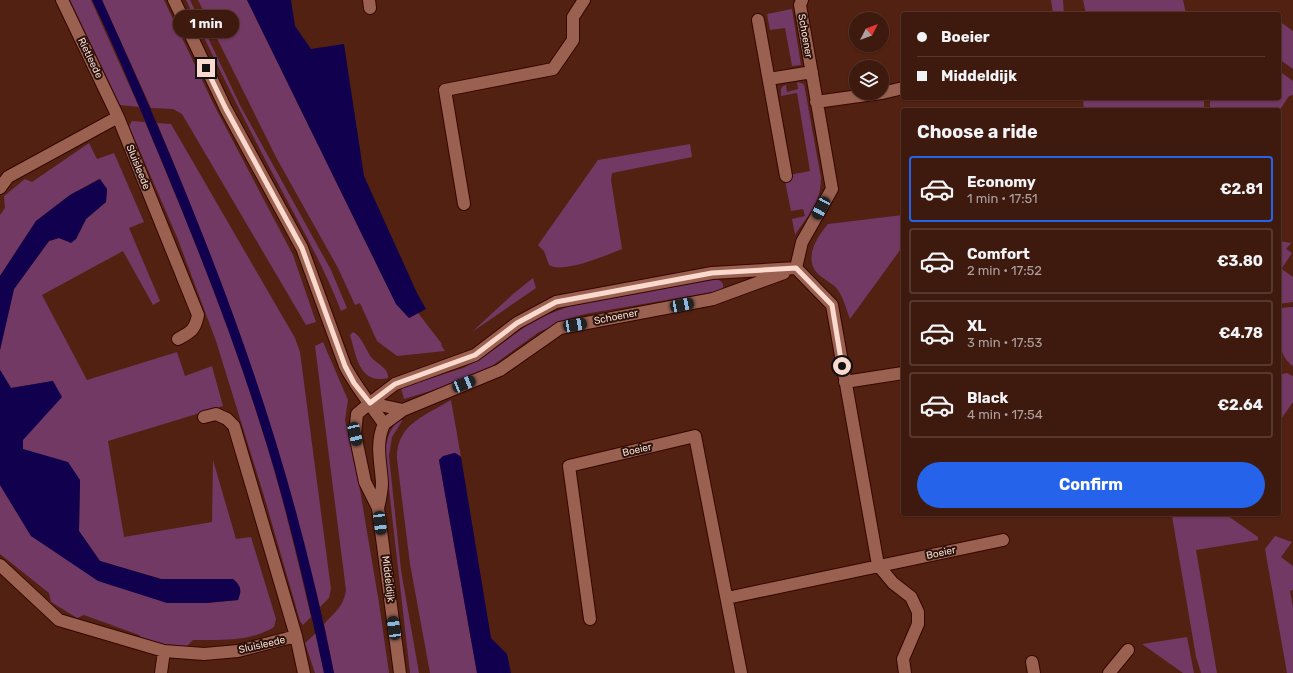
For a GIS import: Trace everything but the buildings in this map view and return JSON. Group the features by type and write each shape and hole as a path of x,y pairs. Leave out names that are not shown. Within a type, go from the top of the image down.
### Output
{"street":[{"name":"Rietleede","path":"62,0 118,117"},
{"path":"174,0 226,109 302,248 345,366 354,383 384,424"},
{"path":"464,204 445,90 553,70 573,40 574,17 584,0"},
{"name":"Schoener","path":"384,424 403,410 500,370 560,328 713,299 796,268 802,242 832,188 800,5 802,0"},
{"path":"758,20 786,176"},
{"name":"Schoener","path":"769,79 812,72"},
{"path":"889,91 901,88"},
{"path":"816,102 849,97"},
{"path":"0,188 8,177 118,117"},
{"name":"Sluisleede","path":"118,117 198,315 192,331 178,339"},
{"path":"370,403 395,384 475,355 517,323 556,302 712,273 796,268 832,305 878,566 893,583 911,597 918,612 918,624 903,659 905,673"},
{"path":"845,382 901,373"},
{"path":"370,403 403,410"},
{"name":"Middeldijk","path":"370,403 357,414 355,434 365,482 378,508"},
{"name":"Sluisleede","path":"0,565 59,620 164,651 204,654 238,651 296,636 234,426 227,419 216,414 204,417"},
{"name":"Middeldijk","path":"384,424 380,432 378,443 382,485 378,508 400,673"},
{"name":"Boeier","path":"590,619 569,466 695,436 741,673"},
{"name":"Boeier","path":"726,598 1003,540"},
{"path":"296,636 304,673"},
{"path":"1109,673 1128,650"},
{"path":"161,673 164,651"}],"shaded area":[{"path":"70,0 91,0 139,107 120,105"},
{"path":"92,0 102,0 175,167 238,327 274,436 291,495 307,554 334,673 324,673 288,518 250,393 227,327 163,164 120,61"},
{"path":"102,0 164,0 213,103 293,255 316,322 306,325 182,114 173,109 151,108"},
{"path":"186,0 190,0 240,105 331,270 347,308 341,311 315,254 245,121"},
{"path":"198,0 247,0 396,304 409,318 418,313 442,344 441,345 445,351 397,356 377,341 360,303 355,305 338,268 277,159"},
{"path":"247,0 291,0 295,26 311,49 344,44 364,176 417,293 426,309 409,318 396,304"},
{"path":"1051,0 1063,0 1064,12 1053,12"},
{"path":"1083,0 1183,0 1186,12 1086,12"},
{"path":"792,9 801,65 792,66 785,28 770,30 767,14"},
{"path":"1281,22 1293,31 1293,69 1281,60"},
{"path":"1281,72 1293,81 1293,95 1289,96 1281,108 1210,108 1210,100 1281,100"},
{"path":"797,82 804,84 821,178 819,195 816,202 795,235 792,219 805,216 803,209 791,211 784,176 810,171 797,93 781,96 781,89 786,85 787,92 798,89"},
{"path":"1083,100 1204,100 1204,108 1084,108"},
{"path":"132,121 145,122 207,273 249,388 282,497 311,617 303,625 300,621 264,496 216,341 177,237 129,126"},
{"path":"157,123 171,124 295,338 300,352 331,589 329,598 320,607 280,456 247,356"},
{"path":"89,143 97,159 114,153 144,222 129,228 160,301 153,305 123,251 42,295 87,380 177,352 185,376 212,366 223,406 108,441 124,537 212,522 213,460 236,539 251,537 276,619 274,627 265,632 245,638 193,640 186,647 168,646 144,641 139,635 84,615 77,618 51,602 49,593 0,554 0,485 31,536 167,603 206,603 238,600 240,593 238,584 233,579 161,579 100,561 79,531 80,480 23,449 23,440 53,381 11,388 0,370 0,350 14,289 49,241 59,238 71,242 76,239 86,219 106,202 107,189 99,179 70,195 36,221 0,276 0,215 5,208 4,196 25,179 32,182"},
{"path":"690,144 692,157 612,173 611,180 622,249 585,263 564,267 549,265 544,251 538,245 598,160"},
{"path":"100,179 107,189 106,202 86,219 76,239 71,243 59,238 49,241 14,289 0,350 0,276 36,221 70,195"},
{"path":"901,215 901,249 850,319 838,290 834,285 818,274 812,261 813,248 816,241 828,224"},
{"path":"1281,241 1291,243 1286,249 1292,253 1282,268 1293,277 1293,302 1281,304"},
{"path":"533,278 536,288 472,332 513,294"},
{"path":"717,279 723,283 723,288 719,291 585,314 568,319 539,332 489,368 454,384 404,399 401,388 463,368 479,360 529,324 544,316 570,306"},
{"path":"1293,307 1293,366 1287,361 1281,347 1281,308"},
{"path":"353,332 361,339 371,357 387,371 388,378 378,379 371,377 360,367 350,335"},
{"path":"323,342 348,400 345,420 360,490 389,673 334,673 324,624 341,605 346,590 315,346"},
{"path":"0,370 11,388 53,381 62,397 23,440 23,449 68,462 80,480 79,531 100,561 161,579 233,579 240,588 238,600 206,603 167,603 98,581 31,536 0,485"},
{"path":"1287,373 1293,376 1293,402 1281,419 1281,375"},
{"path":"451,400 461,457 453,453 439,460 477,673 430,673 410,564 397,459 401,437 407,429 422,416"},
{"path":"401,418 402,421 392,437 389,456 401,570 419,673 410,673 385,454 389,434 394,425"},
{"path":"455,453 461,457 491,638 507,654 511,673 477,673 439,460 443,456"},
{"path":"1172,516 1228,516 1258,537 1258,540 1196,550 1217,673 1201,673 1196,657"},
{"path":"1275,536 1292,542 1281,557 1293,566 1293,590 1290,591 1293,607 1293,673 1287,673 1265,549"},
{"path":"316,633 324,673 315,673 305,643"},
{"path":"1187,637 1194,673 1183,673 1142,644"}],"route":[{"path":"206,68 226,109 302,248 345,366 354,383 370,403 395,384 441,366 475,355 517,323 556,302 712,273 796,268 832,305 842,366"}]}
